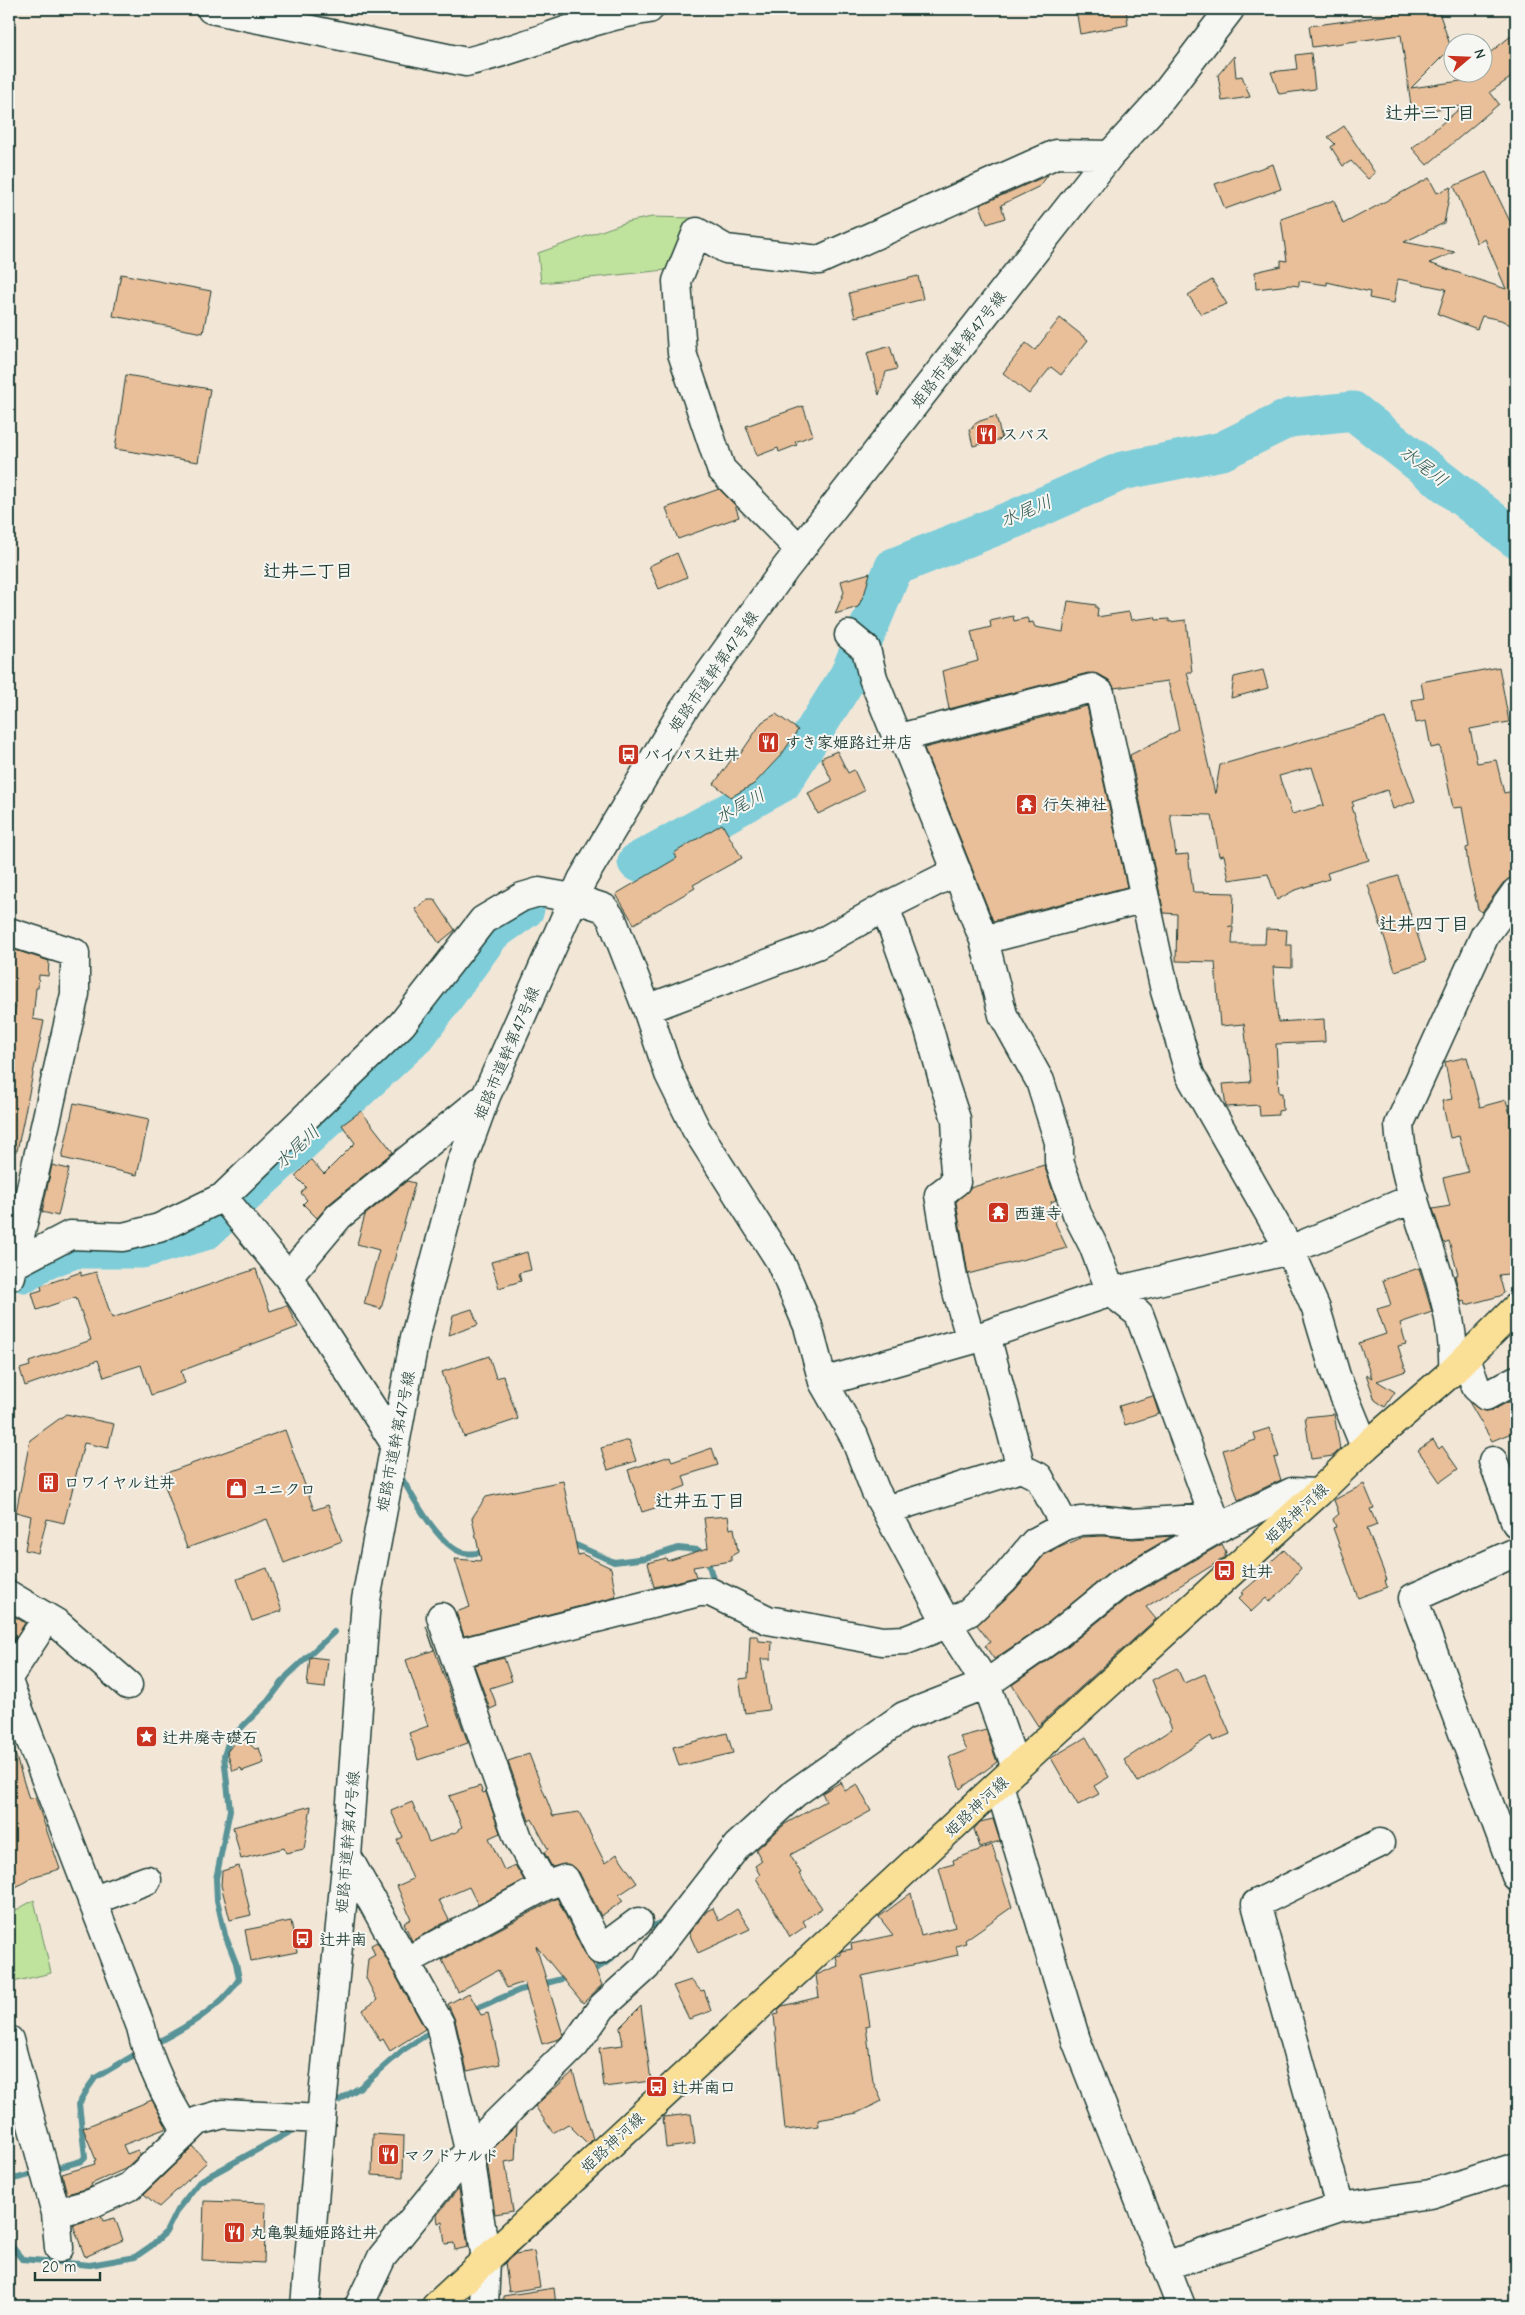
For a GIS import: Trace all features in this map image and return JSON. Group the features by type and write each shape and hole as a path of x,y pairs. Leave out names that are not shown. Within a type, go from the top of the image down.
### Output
{"main road":[{"name":"姫路神河線","path":"436,2306 1008,1776 1318,1493 1365,1447 1460,1364 1516,1308"}],"street":[{"path":"211,9 466,62 496,55 571,27 643,9"},
{"name":"姫路市道幹第47号線","path":"305,2306 347,1856 366,1600 415,1337 441,1232 460,1167 486,1096 573,898 682,712 800,550 1110,156 1162,98 1230,9"},
{"path":"800,550 722,469 682,353 677,281 697,232 726,249 819,260 1056,154 1110,156"},
{"path":"855,640 896,735 903,737 1092,688 1100,692 1165,991 1190,1075 1290,1250 1316,1309 1336,1376 1365,1447"},
{"path":"903,737 984,940 1002,1014 1040,1081 1059,1142 1059,1161 1077,1214 1093,1244 1111,1292 1139,1314 1216,1523"},
{"path":"647,1010 817,945 885,907 957,871"},
{"path":"10,1273 70,1235 123,1237 132,1235 159,1228 223,1197 402,1024 483,920 522,896 539,892 573,898 604,908 612,920 647,1010 669,1074 696,1129 780,1261 808,1326 823,1382 854,1436 875,1490 947,1624 986,1684 1076,2040 1181,2306"},
{"path":"1516,892 1484,935 1399,1125 1401,1153 1445,1299 1454,1349 1460,1364 1476,1387 1486,1396 1516,1380"},
{"path":"984,940 1144,898"},
{"path":"885,907 929,1029 956,1119 957,1139 954,1159 956,1182 939,1195 953,1278 979,1338 1021,1468"},
{"path":"9,932 75,953 75,994 50,1112 10,1273"},
{"path":"288,1277 339,1216 486,1096"},
{"path":"223,1197 288,1277 394,1442"},
{"path":"823,1382 979,1338 1111,1292 1290,1250 1414,1198"},
{"path":"1493,1461 1516,1523"},
{"path":"886,1510 1021,1468 1039,1477 1065,1526"},
{"path":"359,2306 382,2257 469,2150 575,2045 602,2007 646,1967 654,1953 737,1846 795,1793 904,1716 986,1684 1058,1634 1117,1586 1216,1523 1292,1492 1318,1493"},
{"path":"455,1654 699,1592 710,1592 768,1620 882,1640 906,1640 947,1624 969,1612 1004,1579 1035,1542 1065,1526 1088,1521 1216,1523"},
{"path":"1516,1552 1413,1598 1516,1876"},
{"path":"9,1595 58,1624 128,1685"},
{"path":"441,1617 518,1838 545,1886"},
{"path":"9,1676 47,1618"},
{"path":"9,1684 141,2027 146,2049 169,2100 187,2131"},
{"path":"1340,2206 1256,1904 1380,1843"},
{"path":"347,1856 440,2024 469,2150 486,2259 484,2306"},
{"path":"405,1962 545,1886 565,1879 600,1950 638,1922"},
{"path":"92,1901 147,1880"},
{"path":"9,2040 56,2213 59,2248"},
{"path":"56,2213 93,2203 130,2186 198,2121 223,2114 321,2119"},
{"path":"1165,2266 1340,2206 1430,2194 1516,2168"}],"green space":[{"path":"652,217 692,218 691,231 675,269 541,283 538,253 627,222"},
{"path":"34,1900 51,1973 9,1983 9,1914"}],"building":[{"path":"1076,9 1126,9 1128,25 1080,34"},
{"path":"1438,9 1446,32 1442,32 1442,57 1411,88 1454,82 1492,82 1492,51 1516,32 1516,74 1490,92 1499,104 1427,165 1412,148 1463,106 1412,112 1401,35 1312,47 1309,26 1413,12 1413,14"},
{"path":"1311,53 1315,89 1279,94 1271,72 1297,69 1295,55"},
{"path":"1234,56 1236,77 1242,76 1250,97 1222,101 1218,75"},
{"path":"1344,126 1375,173 1368,179 1351,161 1343,166 1331,147 1335,144 1328,137"},
{"path":"1273,164 1281,189 1225,209 1215,184"},
{"path":"1486,172 1516,234 1516,328 1501,320 1482,316 1477,329 1438,314 1446,289 1398,279 1394,303 1369,298 1370,292 1327,282 1327,285 1299,281 1299,286 1290,285 1256,289 1255,272 1281,266 1281,260 1287,261 1281,219 1334,200 1343,224 1429,178 1437,193 1451,187 1444,223 1404,242 1455,252 1429,263 1506,289 1485,239 1477,243 1454,186"},
{"path":"1048,175 1040,186 1001,205 1005,218 987,224 980,205"},
{"path":"121,274 211,291 203,333 113,316"},
{"path":"918,276 923,299 855,317 849,293"},
{"path":"1212,280 1227,304 1201,314 1188,295"},
{"path":"1060,318 1088,340 1061,375 1051,367 1029,394 1003,373 1026,343 1035,350"},
{"path":"890,346 897,369 886,372 879,395 867,353"},
{"path":"126,375 210,389 198,462 115,449"},
{"path":"803,406 813,435 795,442 797,445 779,452 778,448 757,456 746,426"},
{"name":"スバス","path":"996,416 1002,439 973,446 969,429 973,428 973,425 980,421"},
{"path":"719,489 735,505 739,517 678,539 666,508"},
{"path":"677,553 687,577 659,589 649,566"},
{"path":"870,573 865,592 858,607 835,614 844,592 841,581"},
{"path":"1068,601 1096,605 1096,608 1098,608 1097,617 1129,612 1131,620 1155,617 1156,620 1169,619 1169,622 1186,620 1192,672 1187,672 1215,794 1220,765 1385,718 1415,801 1393,809 1387,790 1352,802 1369,860 1327,873 1329,879 1293,891 1277,900 1268,874 1229,880 1224,855 1219,856 1212,815 1170,814 1176,855 1188,854 1193,892 1234,893 1233,925 1228,927 1233,927 1232,944 1265,944 1266,929 1287,930 1286,945 1292,945 1292,968 1273,967 1278,1022 1324,1019 1325,1042 1276,1044 1279,1093 1282,1093 1283,1110 1278,1111 1278,1115 1260,1116 1259,1105 1226,1107 1223,1084 1251,1082 1244,1024 1220,1026 1215,962 1176,961 1177,914 1164,913 1130,755 1179,730 1168,681 1114,688 1109,680 1100,675 1088,673 949,709 942,671 978,661 971,632 991,627 990,621 1013,616 1014,621 1027,618 1029,623 1033,622 1035,627 1063,632","holes":["1312,767 1324,805 1292,814 1279,776"]},
{"path":"1499,667 1509,722 1470,729 1477,763 1496,760 1504,793 1514,791 1516,802 1516,861 1511,862 1514,877 1503,883 1482,912 1478,909 1468,865 1466,848 1469,847 1462,807 1453,808 1440,746 1431,748 1426,721 1416,723 1412,700 1424,698 1421,682"},
{"path":"1263,670 1268,688 1231,698 1234,677"},
{"name":"行矢神社","path":"1087,706 1127,887 993,921 924,748"},
{"path":"776,714 798,730 782,754 754,784 731,797 714,784 734,756 737,759 762,722"},
{"path":"837,751 848,773 854,770 864,791 818,814 808,793 832,781 821,758"},
{"path":"722,824 742,858 693,885 695,888 634,924 616,894 677,858 674,853"},
{"path":"1398,876 1426,961 1395,971 1368,885"},
{"path":"428,900 435,900 455,930 439,943 415,909"},
{"path":"9,948 49,961 48,976 39,975 38,988 36,988 33,1019 44,1021 17,1151 9,1150 9,1060 13,1038 10,1038 16,1005 9,1004"},
{"path":"1467,1057 1480,1107 1506,1100 1516,1137 1516,1273 1499,1275 1504,1293 1500,1296 1466,1305 1465,1301 1461,1302 1455,1276 1458,1274 1449,1241 1444,1243 1433,1209 1450,1206 1443,1178 1468,1172 1459,1136 1450,1138 1442,1101 1452,1099 1445,1062"},
{"path":"74,1103 149,1119 137,1175 62,1158"},
{"path":"361,1111 393,1152 329,1204 317,1218 303,1204 307,1200 301,1193 306,1187 295,1176 311,1160 324,1174 355,1143 342,1125"},
{"path":"52,1165 69,1169 58,1216 42,1212"},
{"name":"西蓮寺","path":"1044,1165 1056,1200 1051,1202 1056,1225 1067,1248 968,1274 956,1202 970,1188"},
{"path":"407,1181 415,1183 381,1309 364,1304 379,1250 357,1244 365,1215"},
{"path":"527,1252 531,1270 519,1273 521,1281 499,1288 491,1262"},
{"path":"1419,1268 1432,1312 1400,1323 1406,1344 1398,1346 1406,1371 1377,1381 1395,1392 1385,1407 1375,1400 1366,1374 1372,1378 1359,1343 1386,1334 1377,1309 1391,1305 1383,1280"},
{"path":"256,1269 270,1311 287,1305 298,1327 181,1371 185,1383 151,1395 141,1365 104,1377 98,1360 25,1386 20,1369 30,1366 29,1362 91,1340 76,1297 37,1310 32,1293 42,1290 41,1286 81,1272 81,1276 96,1272 112,1318"},
{"path":"472,1309 478,1325 449,1335 453,1315"},
{"path":"489,1356 496,1378 503,1376 518,1419 464,1437 442,1372"},
{"path":"1153,1396 1159,1414 1125,1425 1119,1406"},
{"path":"1516,1398 1516,1431 1492,1441 1469,1402 1485,1411 1493,1410"},
{"name":"ロワイヤル辻井","path":"66,1414 114,1424 108,1448 84,1443 64,1523 47,1519 38,1553 25,1550 31,1516 16,1512 30,1440"},
{"path":"1334,1414 1340,1449 1333,1456 1311,1459 1305,1417"},
{"path":"1270,1428 1279,1457 1274,1458 1281,1480 1238,1500 1223,1450 1256,1440 1254,1433"},
{"name":"ユニクロ","path":"285,1430 314,1510 328,1505 342,1541 284,1563 267,1519 187,1548 161,1475"},
{"path":"629,1440 636,1461 608,1470 601,1448"},
{"path":"1433,1440 1439,1449 1442,1446 1458,1469 1440,1482 1418,1450"},
{"path":"712,1448 718,1465 683,1476 686,1486 655,1498 658,1507 642,1512 628,1470 670,1456 672,1462"},
{"path":"563,1481 578,1555 582,1554 611,1568 616,1597 464,1636 456,1612 470,1607 455,1559 481,1561 472,1518 486,1497"},
{"path":"1364,1484 1374,1508 1370,1509 1377,1525 1367,1529 1387,1580 1385,1580 1387,1587 1358,1598 1333,1528 1336,1527 1333,1519 1339,1514 1334,1500"},
{"path":"728,1516 730,1529 734,1528 738,1552 731,1556 731,1561 693,1567 696,1577 654,1587 648,1563 666,1558 667,1561 708,1548 704,1518"},
{"path":"1103,1536 1133,1539 1172,1536 1109,1573 1049,1622 994,1659 985,1646 990,1642 977,1625 1015,1590 1045,1554 1083,1537"},
{"path":"1222,1544 1226,1552 1224,1558 1146,1607 1156,1619 1038,1726 1012,1685 1068,1646 1126,1599"},
{"path":"1284,1550 1301,1568 1285,1588 1269,1602 1266,1598 1251,1612 1238,1599 1243,1594 1241,1593 1268,1570 1265,1567"},
{"path":"267,1568 282,1611 252,1621 237,1579"},
{"path":"9,1613 25,1623 9,1648"},
{"path":"426,1626 468,1743 418,1760 409,1733 428,1726 406,1660 434,1650"},
{"path":"750,1636 758,1636 759,1641 772,1642 771,1659 761,1659 769,1710 745,1713 739,1679 748,1678"},
{"path":"310,1657 328,1659 325,1688 307,1686"},
{"path":"504,1658 512,1681 490,1688 497,1706 490,1709 474,1665"},
{"path":"1177,1668 1184,1683 1205,1674 1230,1734 1213,1741 1211,1736 1138,1782 1124,1760 1172,1729 1152,1680"},
{"path":"986,1730 997,1762 960,1789 949,1757 967,1750 960,1737"},
{"path":"727,1733 733,1753 679,1766 673,1747"},
{"path":"240,1735 255,1749 259,1748 264,1763 242,1771 241,1768 233,1771 227,1752"},
{"path":"1086,1737 1109,1777 1094,1786 1099,1794 1078,1805 1051,1758"},
{"path":"9,1747 13,1747 29,1799 35,1797 60,1869 35,1876 9,1891"},
{"path":"529,1754 553,1816 579,1812 605,1863 617,1854 637,1883 619,1895 623,1901 601,1916 579,1872 568,1864 552,1867 544,1852 548,1849 532,1819 529,1821 508,1761"},
{"path":"841,1782 845,1791 857,1784 871,1811 790,1855 801,1873 799,1874 822,1908 803,1921 806,1926 790,1937 756,1878 760,1875 755,1866 762,1861 756,1850 785,1824 826,1801 822,1793"},
{"path":"480,1786 483,1793 486,1792 500,1833 489,1838 504,1870 515,1865 524,1880 478,1905 469,1887 439,1900 449,1920 412,1941 404,1923 411,1919 397,1886 413,1879 397,1840 403,1837 391,1811 412,1802 429,1842 459,1831 458,1829 462,1827 449,1796"},
{"path":"311,1806 304,1849 286,1853 284,1848 241,1859 233,1827"},
{"path":"993,1819 1000,1841 980,1847 974,1829 980,1822"},
{"path":"992,1845 1012,1907 965,1940 966,1943 956,1946 958,1955 862,1976 870,2025 866,2026 873,2082 882,2101 857,2113 818,2120 819,2126 785,2130 774,2015 779,2014 778,2010 782,2006 819,1997 816,1975 838,1966 836,1956 841,1955 841,1951 852,1949 851,1944 893,1935 879,1917 911,1893 921,1936 955,1927 939,1868 954,1864 953,1860"},
{"path":"239,1866 251,1915 230,1920 221,1885 222,1871"},
{"path":"557,1898 586,1957 593,1964 602,1985 583,2003 536,1946 563,2035 559,2039 542,2044 524,1982 507,1988 498,1970 458,1992 442,1960"},
{"path":"713,1908 719,1921 737,1909 750,1929 698,1953 689,1933 707,1911"},
{"path":"291,1921 297,1952 251,1961 245,1930"},
{"path":"377,1942 425,2029 390,2051 383,2039 380,2041 363,2010 377,2000 366,1978 368,1959 375,1955 371,1945"},
{"path":"691,1980 701,1991 704,1990 711,2011 689,2019 673,1986"},
{"path":"469,1993 481,2015 488,2013 500,2064 467,2071 455,2020 448,2004"},
{"path":"641,2006 651,2081 604,2087 599,2048 623,2045 620,2027"},
{"path":"573,2072 593,2139 588,2144 568,2124 553,2133 535,2106"},
{"path":"152,2100 167,2128 123,2145 127,2154 138,2150 140,2155 125,2169 91,2184 92,2186 88,2188 67,2194 62,2174 95,2164 94,2161 96,2160 83,2128"},
{"path":"691,2114 695,2144 666,2148 663,2117"},
{"path":"517,2124 515,2160 505,2162 513,2211 495,2214 486,2155"},
{"name":"マクドナルド","path":"373,2134 404,2136 403,2177 372,2175"},
{"path":"193,2147 207,2162 159,2207 144,2194"},
{"path":"458,2189 468,2247 455,2250 454,2243 445,2244 442,2222 438,2223 437,2215"},
{"name":"丸亀製麺姫路辻井","path":"204,2201 266,2203 264,2263 202,2260"},
{"path":"101,2216 103,2221 115,2218 123,2240 85,2257 73,2225"},
{"path":"534,2251 540,2287 509,2292 505,2263 515,2254"},
{"path":"554,2288 556,2306 503,2306 503,2296"}],"waterway":[{"name":"水尾川","path":"637,862 782,783 849,675 894,567 1014,519 1122,471 1222,451 1289,418 1353,411 1516,539"},
{"name":"水尾川","path":"25,1273 42,1261 75,1249 142,1249 205,1231 417,1035 491,933 525,909"},
{"path":"398,1472 426,1518 445,1541 464,1553 473,1554 487,1551"},
{"path":"569,1542 614,1562 647,1558 678,1548 698,1550 708,1562 714,1582 719,1584"},
{"path":"152,2045 188,2025 211,2009 222,2000 239,1979 236,1963 225,1935 217,1900 216,1879 230,1810 224,1756 229,1740 268,1701 287,1676 334,1632"},
{"path":"643,1930 667,1920"},
{"path":"589,1971 605,1964 619,1951"},
{"path":"470,2011 520,1990 569,1977"},
{"path":"330,2106 362,2086 403,2050 435,2029"},
{"path":"50,2170 81,2161 85,2157 79,2104 95,2078 141,2051"},
{"path":"9,2243 22,2259 90,2265 135,2257 166,2232 177,2210 200,2181 297,2128"},
{"path":"9,2180 38,2173"}],"place":[{"name":"スバス","path":"986,434"},
{"name":"すき家姫路辻井店","path":"769,742"},
{"name":"バイパス辻井","path":"628,754"},
{"name":"行矢神社","path":"1027,804"},
{"name":"西蓮寺","path":"998,1213"},
{"name":"ロワイヤル辻井","path":"48,1482"},
{"name":"ユニクロ","path":"236,1489"},
{"name":"辻井","path":"1225,1571"},
{"name":"辻井廃寺礎石","path":"146,1737"},
{"name":"辻井南","path":"303,1939"},
{"name":"辻井南口","path":"656,2087"},
{"name":"マクドナルド","path":"388,2155"},
{"name":"丸亀製麺姫路辻井","path":"234,2232"}],"district":[{"name":"辻井三丁目","path":"1430,113"},
{"name":"辻井二丁目","path":"308,571"},
{"name":"辻井四丁目","path":"1424,924"},
{"name":"辻井五丁目","path":"700,1501"}]}
